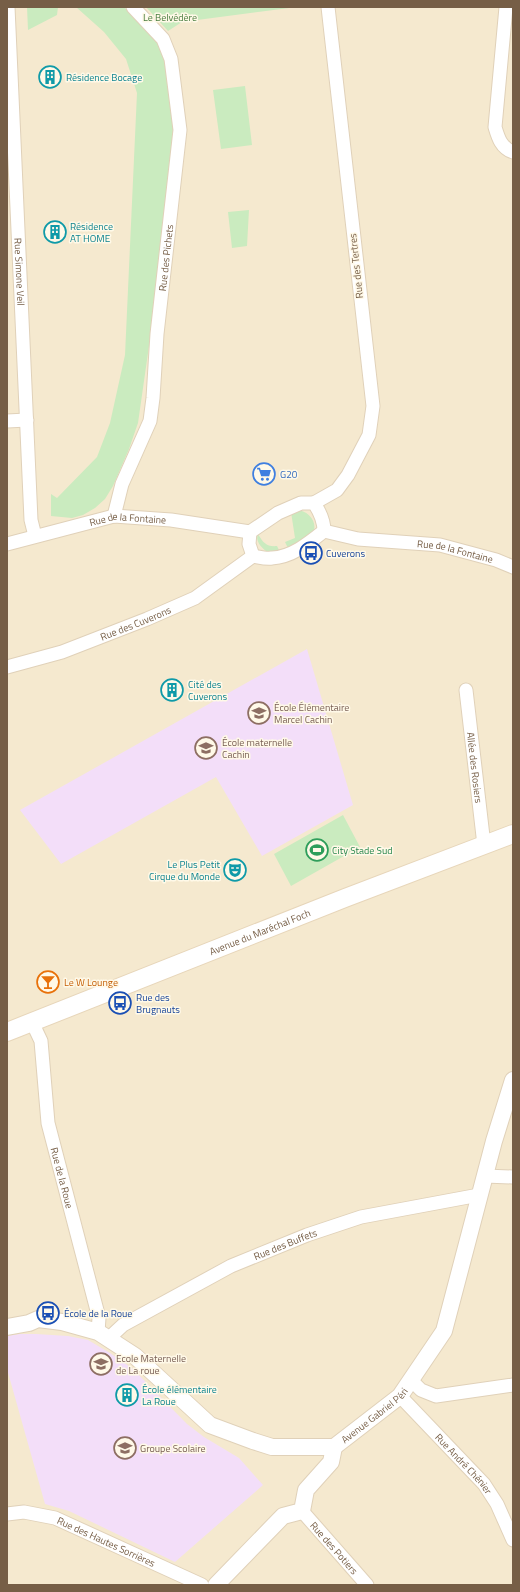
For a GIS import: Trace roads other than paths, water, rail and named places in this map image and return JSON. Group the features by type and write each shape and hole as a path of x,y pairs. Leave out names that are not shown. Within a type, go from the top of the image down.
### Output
{"main road":[{"name":"Avenue du Maréchal Foch","path":"7,1032 345,898 513,834"}],"street":[{"name":"Rue Simone Veil","path":"8,7 31,520 35,536"},
{"name":"Rue des Pichets","path":"114,516 122,484 150,421 157,334 180,130 171,59 163,39 133,7"},
{"name":"Rue des Tertres","path":"314,503 337,490 348,475 369,435 373,406 328,7"},
{"path":"506,7 495,127 499,141 508,150 513,152"},
{"path":"7,421 27,420"},
{"path":"301,503 314,503 324,524 324,532 310,543 287,555 271,558 253,556 249,544 250,532 278,513 301,503"},
{"name":"Rue de la Fontaine","path":"7,544 114,516 171,520 250,532"},
{"name":"Rue de la Fontaine","path":"324,532 358,539 440,545 496,560 513,567"},
{"name":"Rue des Cuverons","path":"7,667 62,652 147,619 195,598 253,556"},
{"name":"Allée des Rosiers","path":"466,690 484,845"},
{"name":"Rue de la Roue","path":"32,1022 41,1041 48,1123 103,1336"},
{"name":"Avenue Gabriel Péri","path":"7,1327 29,1323 38,1319 62,1322 103,1336 135,1356 210,1425 253,1442 272,1447 334,1447 400,1396 444,1331 479,1195 510,1099 513,1080"},
{"path":"485,1176 513,1177"},
{"name":"Rue des Buffets","path":"103,1336 231,1266 306,1235 361,1217 479,1195"},
{"path":"411,1380 421,1390 436,1396 513,1385"},
{"name":"Rue André Chénier","path":"400,1396 484,1484 497,1504 513,1540"},
{"path":"216,1585 283,1516 302,1511 306,1490 331,1462 334,1447"},
{"name":"Rue des Potiers","path":"302,1511 367,1585"},
{"name":"Rue des Hautes Sorrières","path":"7,1514 24,1512 55,1518 202,1585"}],"place":[{"name":"Résidence Bocage","path":"50,77"},
{"name":"Résidence AT HOME","path":"55,232"},
{"name":"G20","path":"264,474"},
{"name":"Cuverons","path":"311,553"},
{"name":"Cité des Cuverons","path":"172,690"},
{"name":"École Élémentaire Marcel Cachin","path":"259,713"},
{"name":"École maternelle Cachin","path":"206,748"},
{"name":"City Stade Sud","path":"317,850"},
{"name":"Le Plus Petit Cirque du Monde","path":"235,870"},
{"name":"Le W Lounge","path":"48,982"},
{"name":"Rue des Brugnauts","path":"120,1003"},
{"name":"École de la Roue","path":"48,1313"},
{"name":"Ecole Maternelle de La roue","path":"101,1364"},
{"name":"École élémentaire La Roue","path":"127,1395"},
{"name":"Groupe Scolaire","path":"125,1448"}],"park label":[{"name":"Le Belvédère","path":"170,17"}]}
